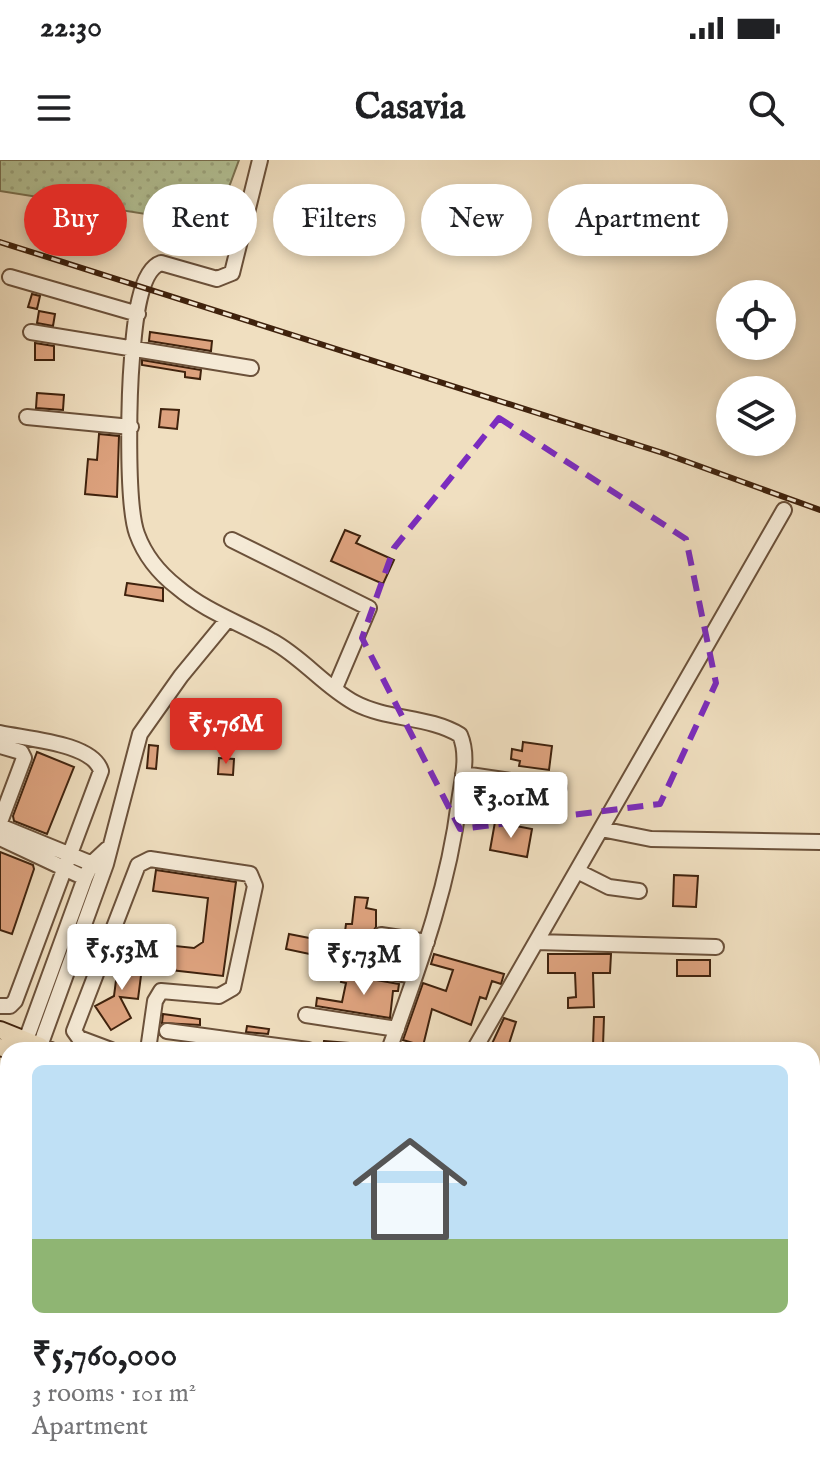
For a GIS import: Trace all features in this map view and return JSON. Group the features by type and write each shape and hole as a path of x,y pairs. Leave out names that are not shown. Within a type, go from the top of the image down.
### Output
{"main road":[{"path":"0,1030 25,1042"}],"street":[{"path":"260,160 232,273 217,279 161,263 155,265 142,286 134,347 131,427 134,525 143,548 155,566 178,588 228,619 275,642 354,702 377,712 450,729 460,735 464,745 463,774 452,860 392,1042"},
{"path":"10,277 138,314"},
{"path":"31,332 251,368"},
{"path":"27,417 131,427"},
{"path":"479,1042 784,510"},
{"path":"232,540 369,608 335,688"},
{"path":"38,1042 82,937 98,866 107,849 140,734 181,676 228,619"},
{"path":"0,733 84,751 98,762 99,778 15,1001 10,1006 0,1006"},
{"path":"0,746 21,752 24,758 0,824 67,859 85,878"},
{"path":"463,774 559,788"},
{"path":"601,829 651,839 820,842"},
{"path":"0,838 98,866"},
{"path":"90,1042 79,1038 74,1031 135,871 143,860 243,871 253,879 255,886 233,988 219,996 161,991 155,1001 149,1042"},
{"path":"37,1042 85,878 98,866"},
{"path":"577,871 609,887 639,891"},
{"path":"381,935 427,942"},
{"path":"82,937 107,946"},
{"path":"536,942 716,947"},
{"path":"341,964 415,976"},
{"path":"306,1015 397,1029"},
{"path":"167,1031 249,1042"}],"highlighted area":[{"path":"499,418 686,539 716,683 660,804 460,829 362,638 394,548"}],"green space":[{"path":"0,160 239,160 230,184 143,184 143,214 127,211 127,184 24,184 24,195 0,191"}],"building":[{"path":"32,294 40,296 37,309 28,307"},
{"path":"39,311 55,314 53,326 37,323"},
{"path":"150,332 212,341 211,351 149,341"},
{"path":"35,343 54,346 54,360 35,360"},
{"path":"142,360 201,370 200,379 185,377 185,372 142,365"},
{"path":"37,393 64,395 63,410 36,408"},
{"path":"161,409 179,410 177,429 159,427"},
{"path":"99,434 119,436 117,497 85,494 88,459 97,460"},
{"path":"345,530 360,536 356,543 394,560 383,584 331,561"},
{"path":"127,583 163,588 163,601 125,595"},
{"path":"523,742 552,746 549,770 519,766 520,761 511,759 512,749 522,751"},
{"path":"149,745 158,746 156,769 147,768"},
{"path":"37,752 74,767 47,834 14,821 13,816"},
{"path":"219,758 234,759 233,775 218,774"},
{"path":"495,822 532,829 527,857 490,850"},
{"path":"0,852 33,865 34,869 12,934 0,930"},
{"path":"156,870 236,882 223,976 144,967 147,943 194,948 203,942 208,898 153,891"},
{"path":"674,875 698,876 696,907 673,906"},
{"path":"355,897 368,898 366,908 376,910 376,927 371,934 374,942 344,939 346,924 352,924"},
{"path":"289,934 345,945 343,954 333,959 286,949"},
{"path":"434,954 504,974 501,984 492,981 486,999 480,997 471,1025 432,1009 424,1042 403,1040 423,983 446,991 453,970 431,964"},
{"path":"548,954 611,954 610,973 593,973 594,1007 568,1008 568,998 576,997 575,973 548,973"},
{"path":"119,957 143,960 138,999 120,997 131,1018 111,1030 95,1006 114,996"},
{"path":"677,960 710,960 710,976 677,976"},
{"path":"342,974 399,984 398,991 393,991 390,1018 316,1006 317,998 342,1002 346,983 341,982"},
{"path":"163,1014 200,1019 200,1025 162,1023"},
{"path":"594,1017 604,1017 603,1042 593,1042"},
{"path":"504,1018 516,1022 510,1042 493,1042"},
{"path":"247,1026 269,1029 268,1034 246,1032"}],"railway":[{"path":"0,242 663,453 820,510"}]}
